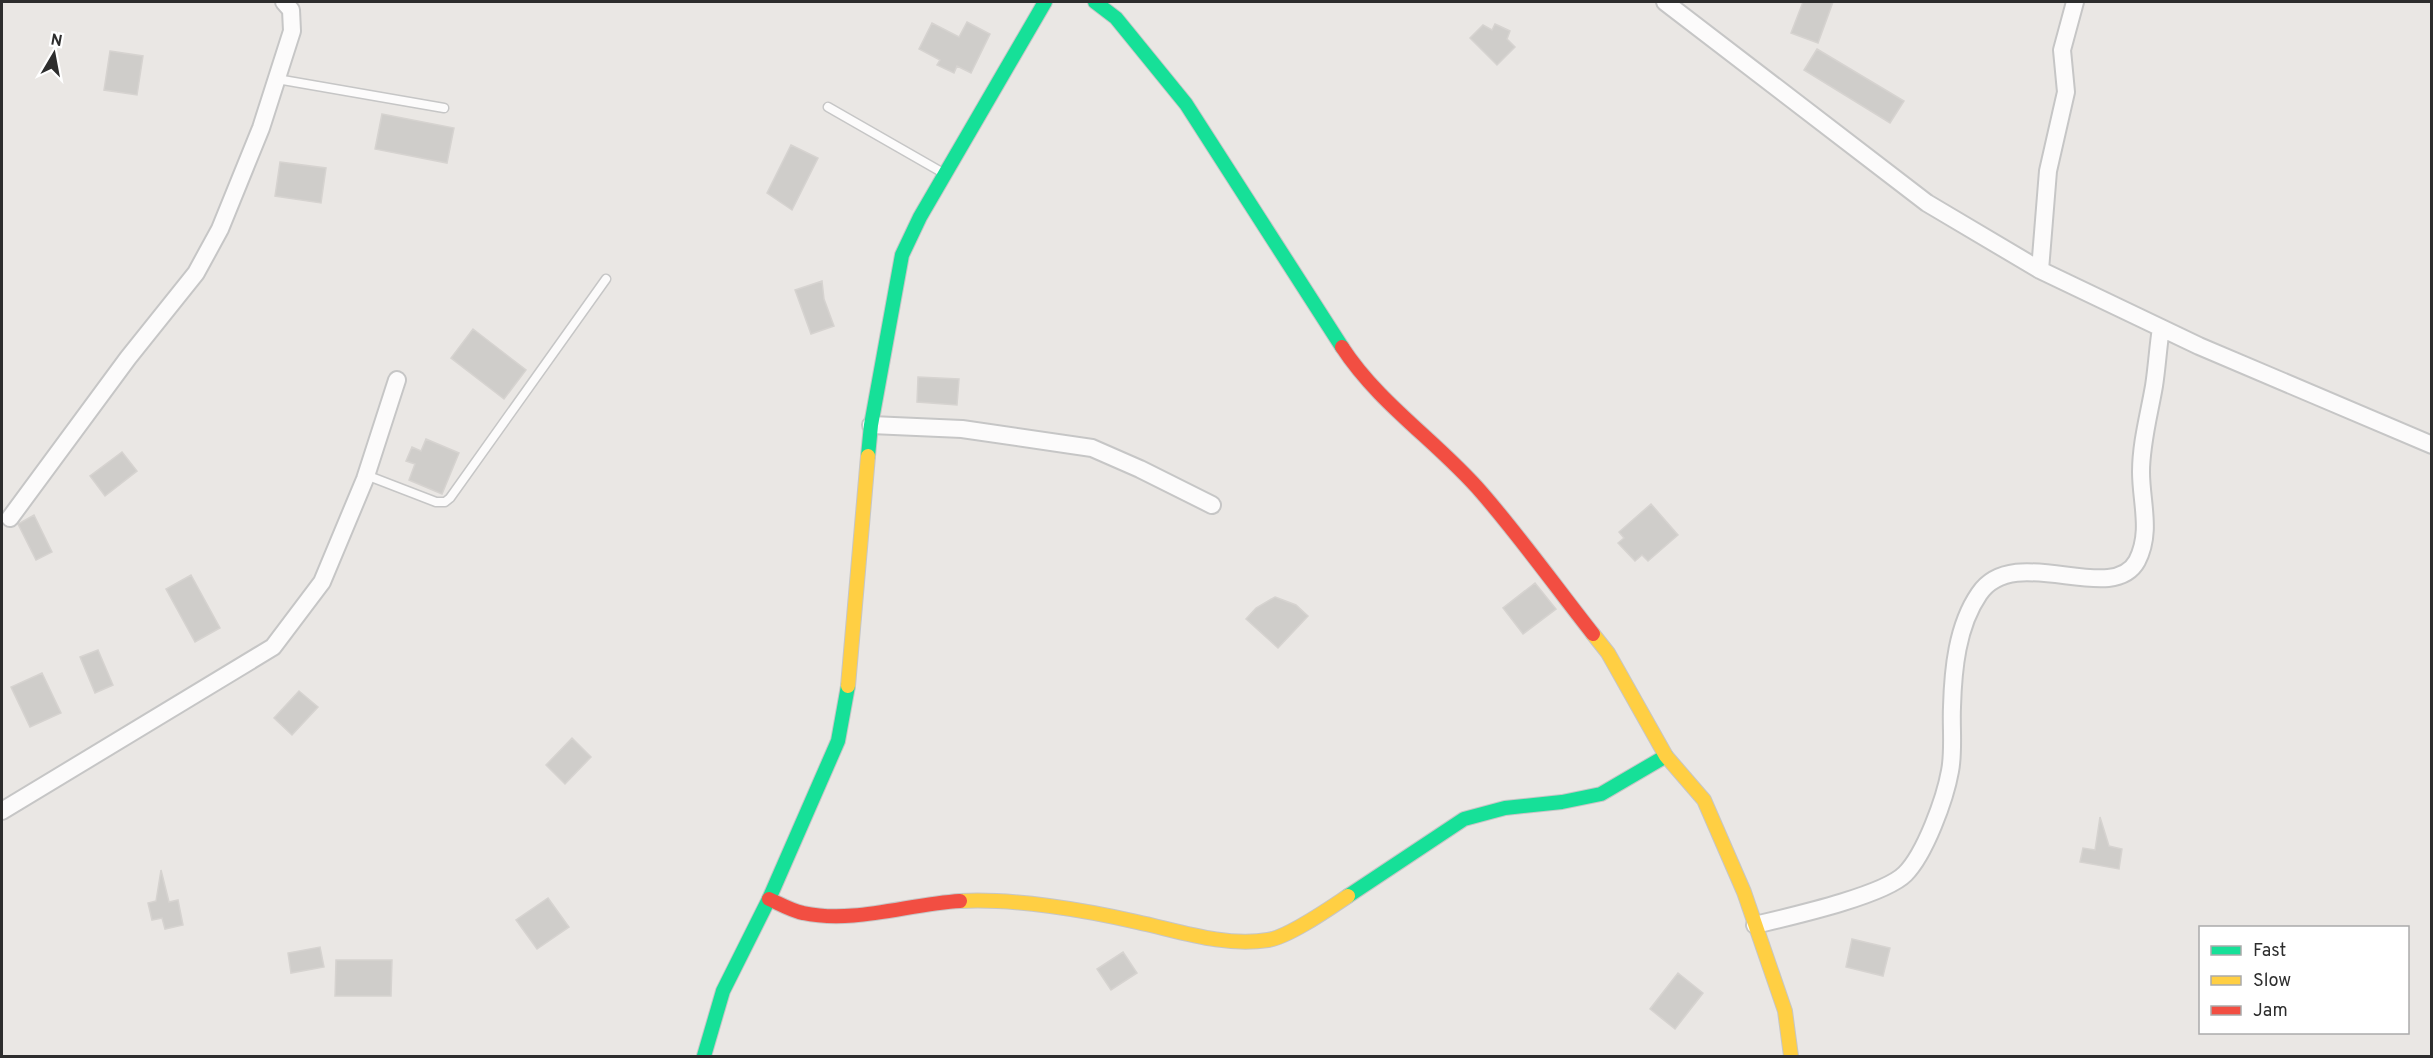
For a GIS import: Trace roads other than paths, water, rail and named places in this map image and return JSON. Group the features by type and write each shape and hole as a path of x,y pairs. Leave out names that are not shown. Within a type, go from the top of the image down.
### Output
{"street":[{"path":"10,518 128,358 196,273 220,229 240,183 292,31 291,10 284,2"},
{"path":"704,1056 723,991 769,899 838,741 848,684 871,425 902,255 945,175 1045,2"},
{"path":"1095,2 1116,18 1186,104 1352,362 1400,414 1481,492 1608,653 1666,756 1704,800 1755,926 1785,1011 1791,1056"},
{"path":"1665,2 1927,203 2040,270 2161,328 2432,446"},
{"path":"2040,270 2048,171 2066,92 2062,50 2075,2"},
{"path":"1755,926 1874,891 1904,875 1916,859 1939,806 1950,770 1953,672 1966,620 1979,592 1995,578 2016,572 2056,573 2105,579 2125,575 2136,563 2143,547 2146,527 2141,472 2161,328"},
{"path":"2,811 273,647 322,582 366,475 398,380"},
{"path":"871,425 962,429 1092,448 1212,505"},
{"path":"769,899 802,913 834,916 867,915 923,903 974,900 1107,915 1225,941 1270,940 1317,916 1464,819 1506,808 1562,802 1601,794 1666,756"}],"lane":[{"path":"277,78 444,108"},
{"path":"828,107 945,175"},
{"path":"366,475 436,501 445,502 450,498 485,453 606,279"}]}
